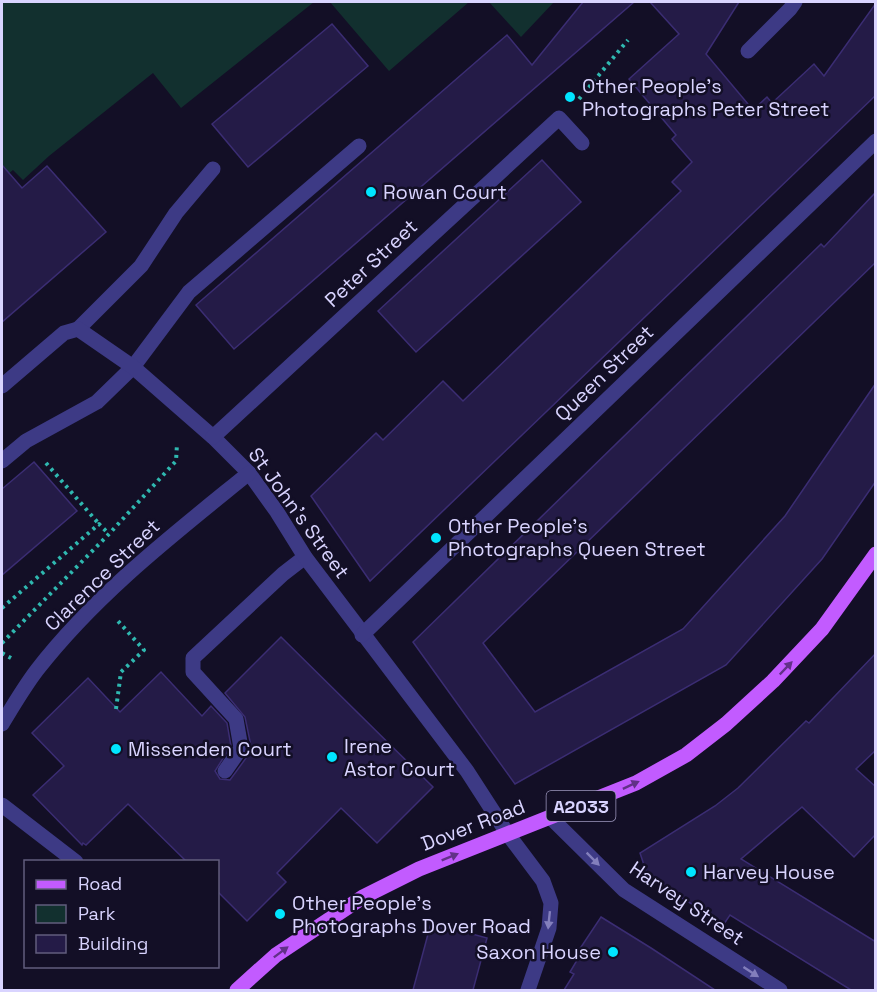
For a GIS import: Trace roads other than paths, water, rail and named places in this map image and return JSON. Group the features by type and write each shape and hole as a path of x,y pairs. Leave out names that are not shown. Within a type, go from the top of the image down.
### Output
{"main road":[{"name":"Dover Road","path":"237,990 276,955 363,897 419,869 636,783 686,755 726,724 773,681 822,629 876,554"}],"street":[{"path":"748,51 795,2"},
{"name":"Peter Street","path":"213,436 559,118 582,143"},
{"name":"Queen Street","path":"362,634 876,141"},
{"path":"2,461 26,441 97,402 133,367 189,292 359,146"},
{"path":"2,386 64,333 78,329 141,266 176,213 213,169"},
{"name":"St John's Street","path":"78,329 133,367 213,436 249,473 305,557 467,771 507,833 543,881 551,903 549,928 528,990"},
{"name":"Clarence Street","path":"2,724 36,671 82,617 154,549 249,473"},
{"path":"225,771 240,748 236,719 192,672 193,658 283,574 305,557"},
{"path":"2,805 75,860"},
{"name":"Harvey Street","path":"551,818 624,890 780,990"}],"place":[{"name":"Other People's Photographs Peter Street","path":"570,97"},
{"name":"Rowan Court","path":"371,192"},
{"name":"Other People's Photographs Queen Street","path":"436,538"},
{"name":"Missenden Court","path":"116,749"},
{"name":"Irene Astor Court","path":"332,757"},
{"name":"Harvey House","path":"691,872"},
{"name":"Other People's Photographs Dover Road","path":"280,914"},
{"name":"Saxon House","path":"613,952"}]}
